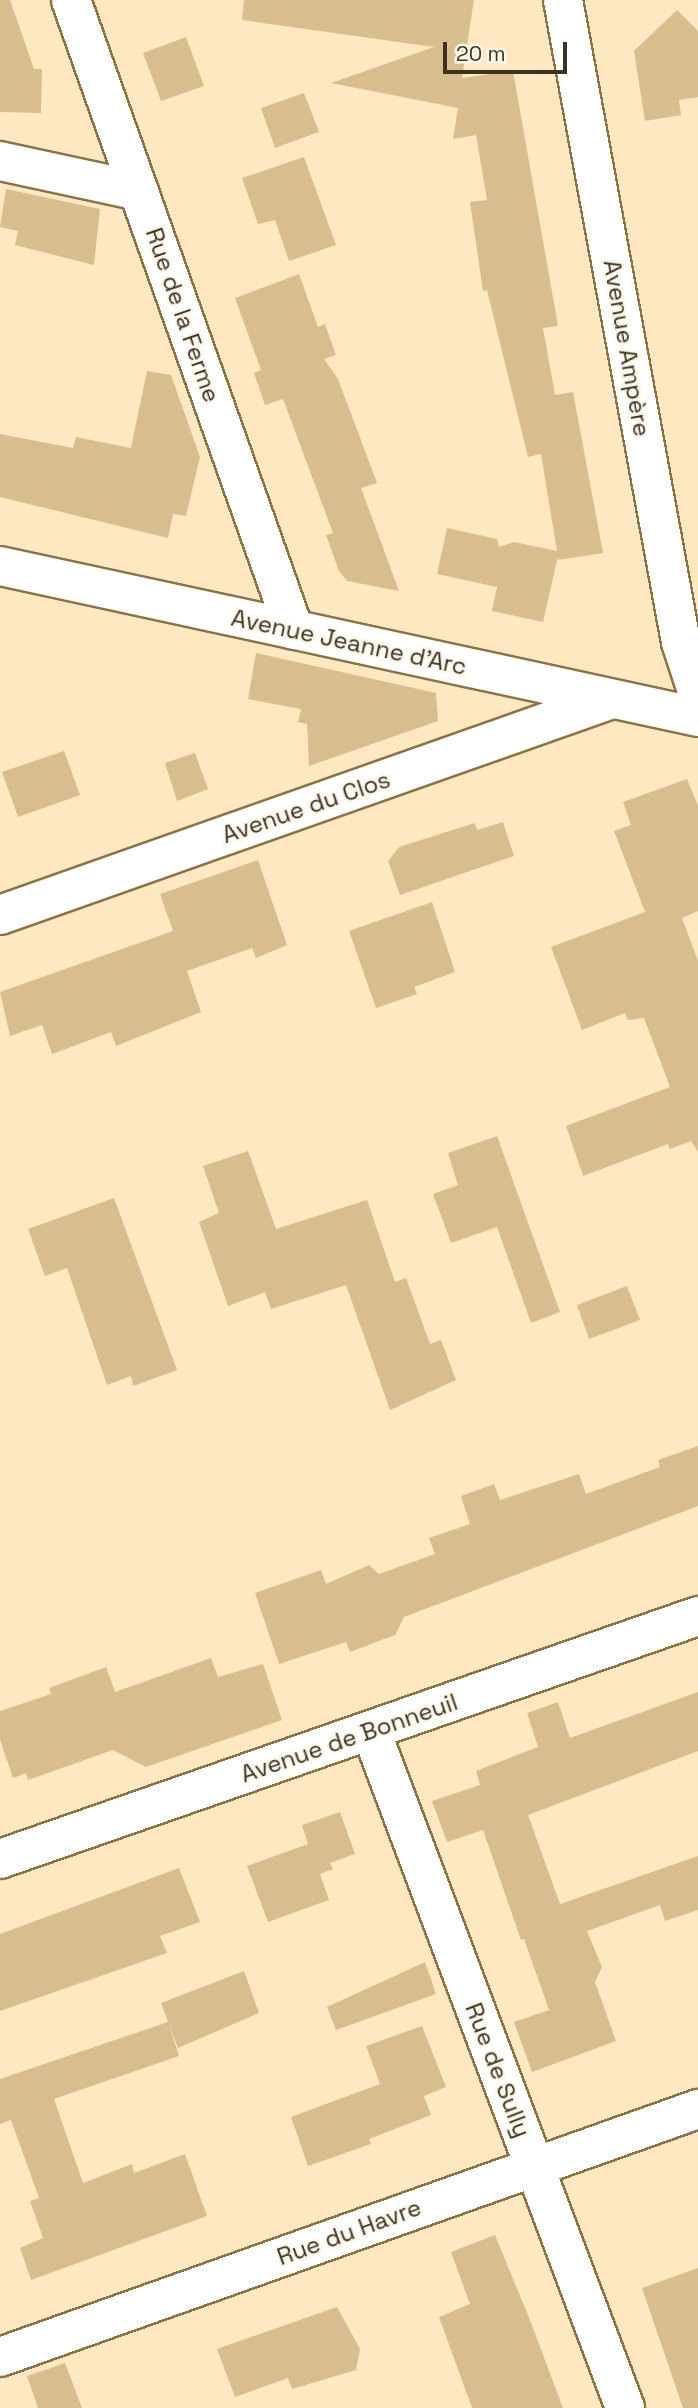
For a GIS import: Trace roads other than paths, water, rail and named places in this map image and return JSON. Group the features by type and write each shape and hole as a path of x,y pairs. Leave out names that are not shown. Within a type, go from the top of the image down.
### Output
{"street":[{"name":"Rue de la Ferme","path":"71,0 294,630"},
{"name":"Avenue Ampère","path":"564,0 681,642 698,694"},
{"path":"0,161 139,191"},
{"name":"Avenue Jeanne d'Arc","path":"0,566 698,717"},
{"name":"Avenue du Clos","path":"0,915 613,699"},
{"name":"Avenue de Bonneuil","path":"0,1859 698,1616"},
{"name":"Rue de Sully","path":"371,1731 625,2408"},
{"name":"Rue du Havre","path":"0,2357 698,2109"}]}
